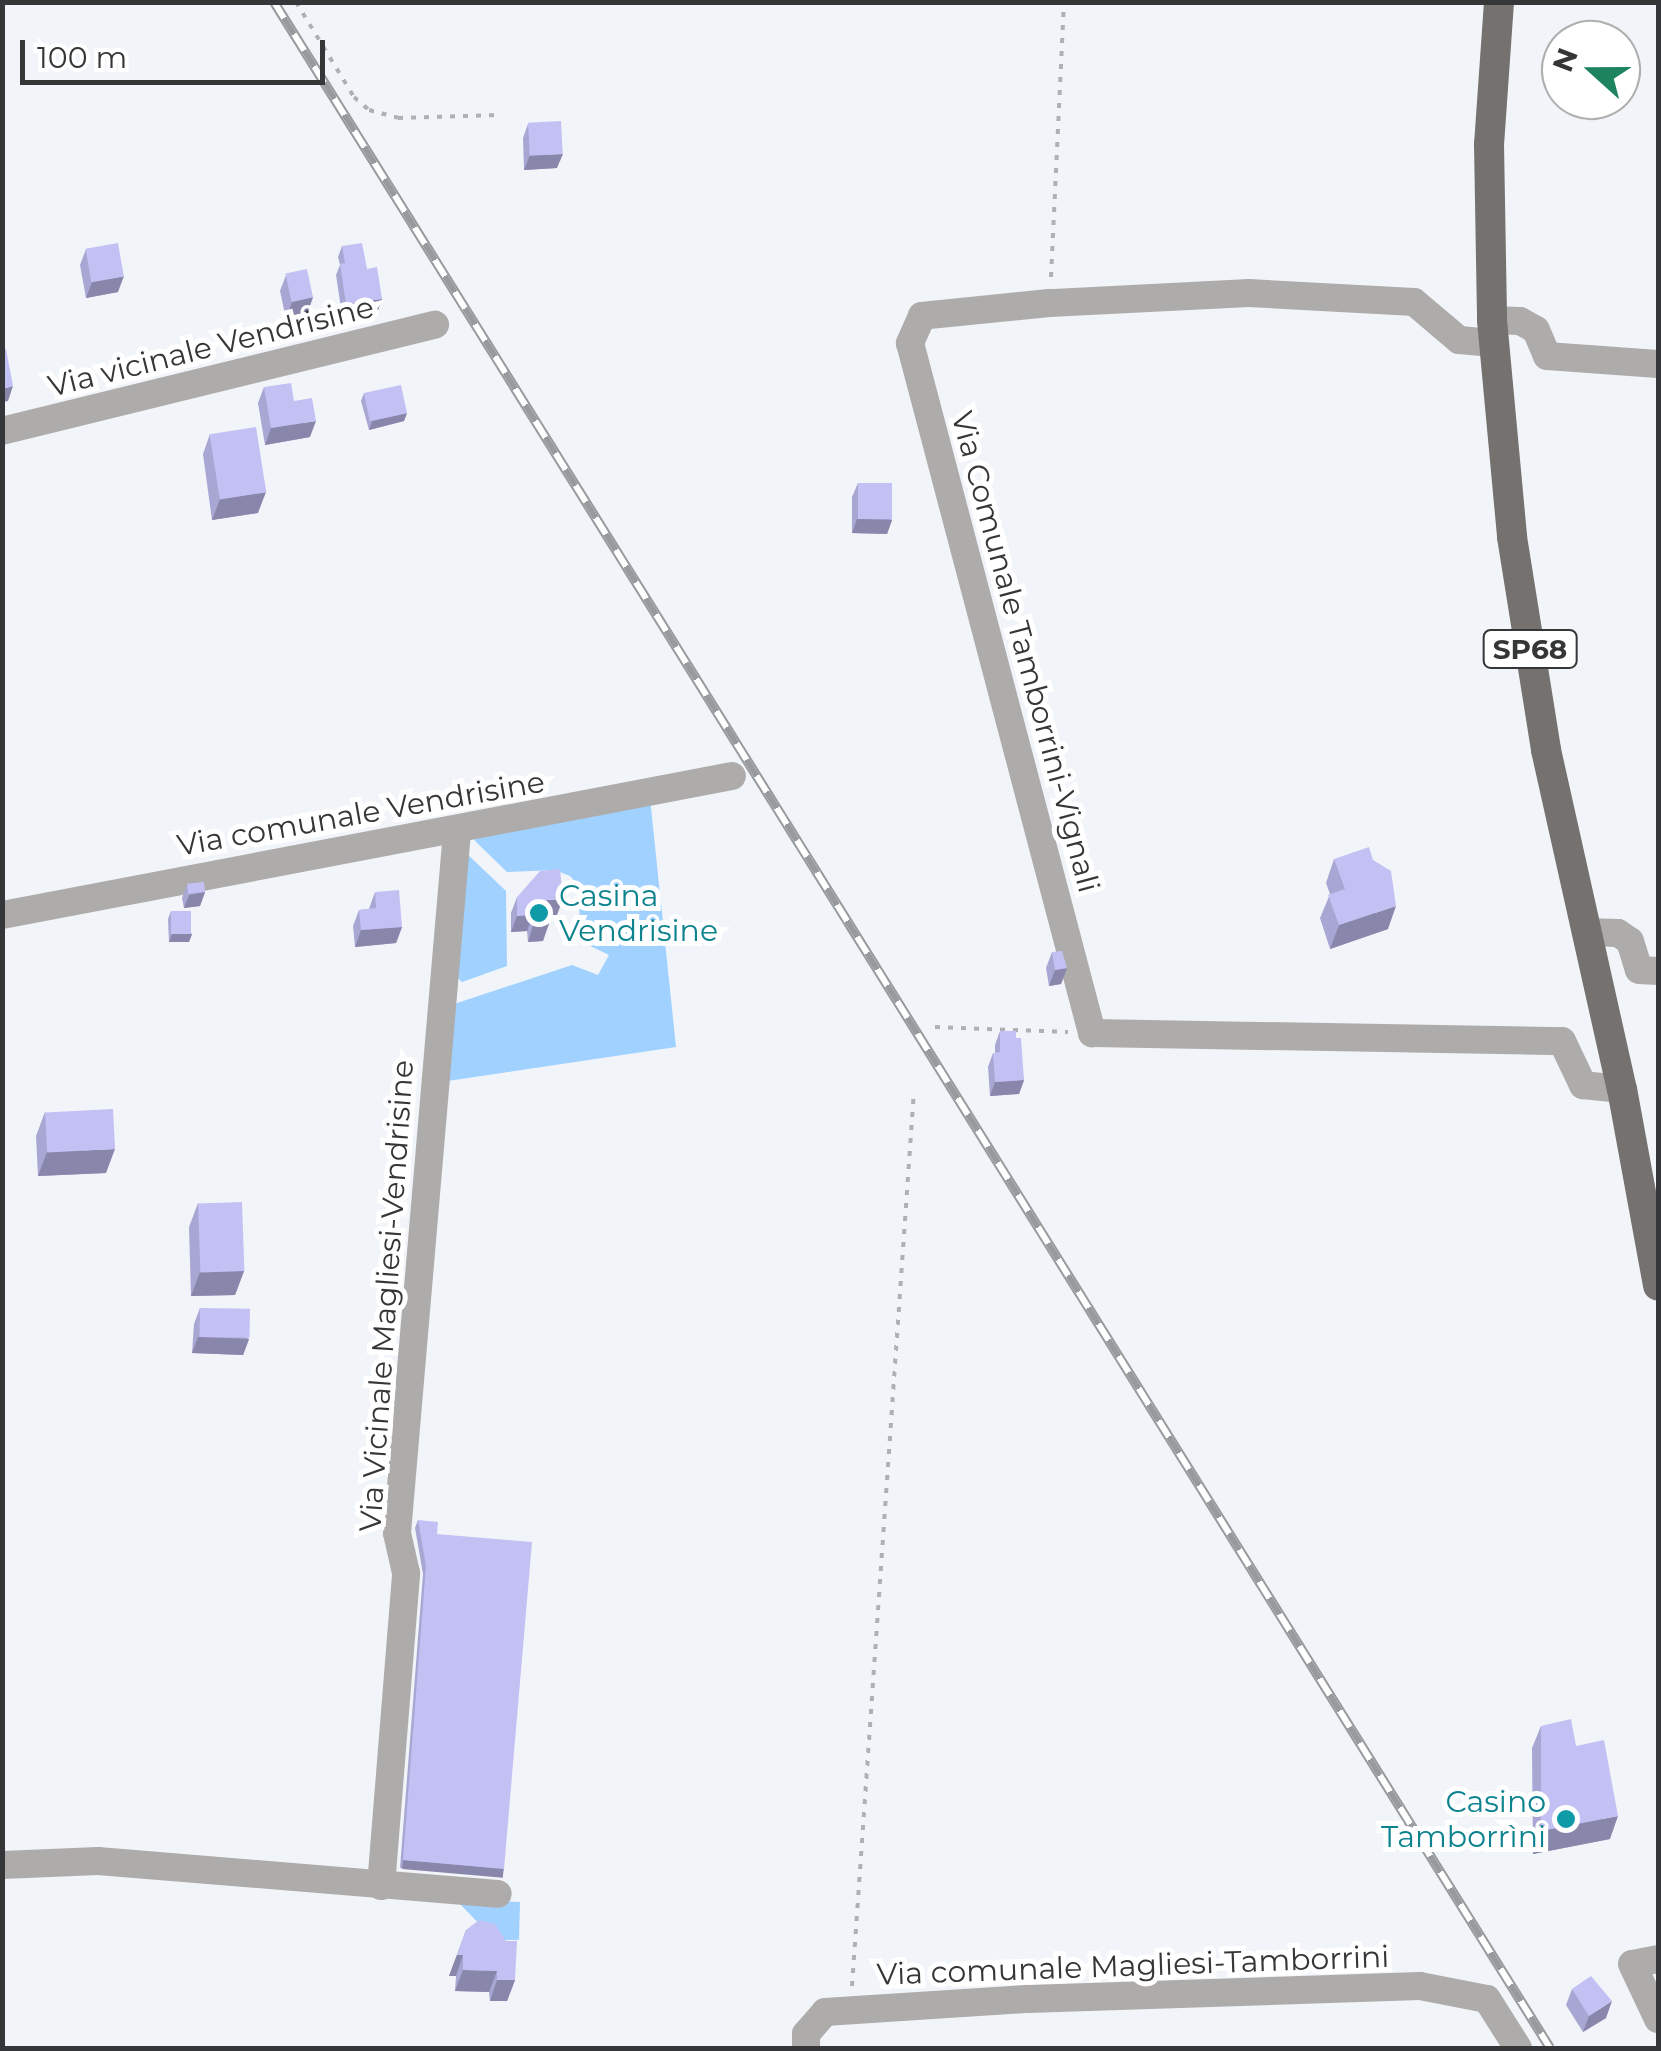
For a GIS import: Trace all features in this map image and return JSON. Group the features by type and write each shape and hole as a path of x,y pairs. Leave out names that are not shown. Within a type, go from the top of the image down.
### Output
{"main road":[{"name":"SP68","path":"1499,2 1490,144 1493,331 1518,576 1546,750 1622,1090 1658,1286"}],"street":[{"name":"Via Comunale Tamborrini-Vignali","path":"1092,1033 910,343 922,316 1049,303 1249,293 1414,302 1460,340 1520,321 1536,330 1547,356 1658,364"},
{"name":"Via vicinale Vendrisine","path":"2,431 435,325"},
{"name":"Via comunale Vendrisine","path":"2,915 732,776"},
{"name":"Via Vicinale Magliesi-Vendrisine","path":"382,1886 406,1573 397,1533 458,831"},
{"path":"1586,932 1618,933 1630,941 1639,970 1658,970"},
{"path":"1092,1033 1562,1042 1583,1085 1622,1090"},
{"path":"2,1864 98,1861 498,1894"},
{"path":"1658,1959 1632,1964 1658,2019"},
{"name":"Via comunale Magliesi-Tamborrini","path":"806,2048 806,2034 825,2012 1420,1986 1486,1999 1518,2048"}],"path":[{"path":"296,2 354,97 378,115 500,116"},
{"path":"1049,303 1064,2"},
{"path":"935,1027 1092,1033"},
{"path":"850,2010 914,1091"}],"shaded area":[{"path":"650,798 676,1047 441,1082 449,1014 457,1003 572,965 598,975 609,955 580,941 579,886 570,876 555,870 507,872 475,841 472,833"},
{"path":"464,851 506,891 507,966 462,982 453,974"},
{"path":"455,1899 520,1902 519,1940 495,1940"}],"building":[{"path":"561,121 563,154 530,156 528,123"},
{"path":"118,243 124,276 91,282 86,249"},
{"path":"362,243 367,269 377,267 382,299 346,304 340,264 345,263 342,246"},
{"path":"307,269 313,297 292,302 285,274"},
{"path":"2,349 6,349 13,386 2,389"},
{"path":"291,383 294,401 312,398 316,421 271,428 264,387"},
{"path":"401,385 407,413 370,421 364,393"},
{"path":"256,427 266,492 220,500 210,434"},
{"path":"858,483 892,483 892,519 858,519"},
{"path":"1369,847 1373,860 1391,871 1396,906 1339,925 1328,895 1345,889 1334,859"},
{"path":"560,869 563,899 547,900 549,924 533,926 533,915 517,916 517,897 540,871"},
{"path":"204,882 205,892 188,894 187,884"},
{"path":"399,890 402,927 361,930 359,910 376,908 375,892"},
{"path":"171,911 191,911 191,934 171,934"},
{"path":"1062,951 1067,968 1055,970 1052,952"},
{"path":"1000,1031 1016,1031 1016,1038 1021,1038 1024,1080 995,1082 993,1053 1000,1052"},
{"path":"113,1109 115,1149 47,1153 45,1113"},
{"path":"242,1202 244,1271 200,1272 198,1204"},
{"path":"200,1308 250,1309 249,1338 199,1337"},
{"path":"418,1520 438,1522 437,1534 532,1542 504,1869 403,1860 426,1566"},
{"path":"1571,1719 1576,1746 1604,1740 1618,1816 1541,1831 1541,1726"},
{"path":"479,1920 495,1924 506,1941 517,1941 515,1980 497,1980 497,1971 463,1970 463,1955 457,1955 466,1930"},
{"path":"1591,1976 1612,2001 1589,2016 1572,1989"}],"railway":[{"path":"274,2 1550,2048"}],"place":[{"name":"Casina Vendrisine","path":"539,913"},
{"name":"Casino Tamborrìni","path":"1566,1819"}]}
